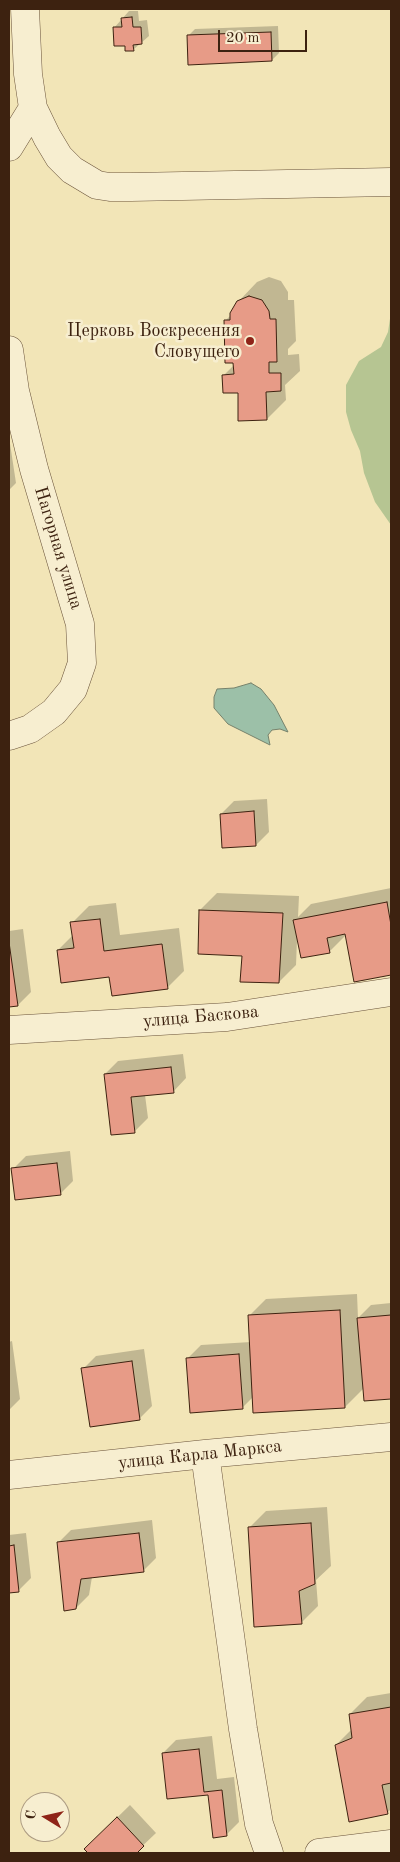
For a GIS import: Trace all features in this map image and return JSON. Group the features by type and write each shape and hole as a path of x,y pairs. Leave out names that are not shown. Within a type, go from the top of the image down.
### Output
{"street":[{"path":"26,9 28,74 34,108 46,137 59,157 72,170 97,185 131,187 391,182"},
{"path":"9,148 34,108"},
{"name":"Нагорная улица","path":"9,350 15,391 34,469 80,624 82,663 73,689 54,712 19,732"},
{"name":"улица Баскова","path":"9,1030 227,1017 391,992"},
{"name":"улица Карла Маркса","path":"9,1476 205,1454 391,1437"},
{"path":"205,1454 243,1729 259,1824 268,1853"},
{"path":"320,1853 391,1844"}],"shaded area":[{"path":"391,312 391,525 375,502 364,473 360,451 346,412 346,385 359,361 381,347 388,332"},
{"path":"251,683 261,689 274,705 288,732 280,729 272,730 268,735 270,745 228,724 214,708 214,697 217,689 234,688"}],"building":[{"path":"132,17 133,27 141,27 142,44 133,45 134,51 125,51 125,46 114,46 113,27 122,27 121,18"},
{"path":"271,32 272,61 188,65 187,35"},
{"name":"Церковь Воскресения Словущего","path":"249,296 262,300 269,311 270,319 276,319 277,362 269,362 269,373 281,373 281,391 266,392 267,420 238,421 238,393 223,393 222,375 234,374 233,363 225,363 224,320 230,320 230,313 237,301"},
{"path":"254,811 256,846 222,848 220,814"},
{"path":"387,902 391,925 391,975 354,982 345,934 327,938 330,953 301,958 293,920"},
{"path":"199,910 283,913 279,983 240,982 242,956 198,954"},
{"path":"100,919 104,951 162,944 168,989 112,996 109,977 61,983 57,950 74,948 70,922"},
{"path":"9,942 18,1006 9,1007"},
{"path":"171,1067 174,1093 131,1097 135,1133 111,1135 104,1074"},
{"path":"57,1163 61,1195 15,1200 11,1168"},
{"path":"340,1310 345,1408 253,1413 248,1315"},
{"path":"391,1315 391,1399 364,1401 357,1318"},
{"path":"239,1354 243,1409 190,1413 186,1358"},
{"path":"132,1361 140,1420 90,1427 81,1368"},
{"path":"311,1523 315,1584 299,1591 302,1624 254,1627 248,1527"},
{"path":"139,1533 144,1572 81,1579 76,1609 64,1611 57,1542"},
{"path":"14,1545 19,1592 9,1593 9,1546"},
{"path":"391,1707 391,1783 382,1785 388,1814 349,1822 335,1745 352,1738 349,1714"},
{"path":"199,1749 204,1792 222,1790 227,1836 213,1838 208,1795 167,1799 162,1753"},
{"path":"117,1817 144,1846 137,1853 88,1853 84,1849"}],"place":[{"name":"Церковь Воскресения Словущего","path":"250,341"}]}
